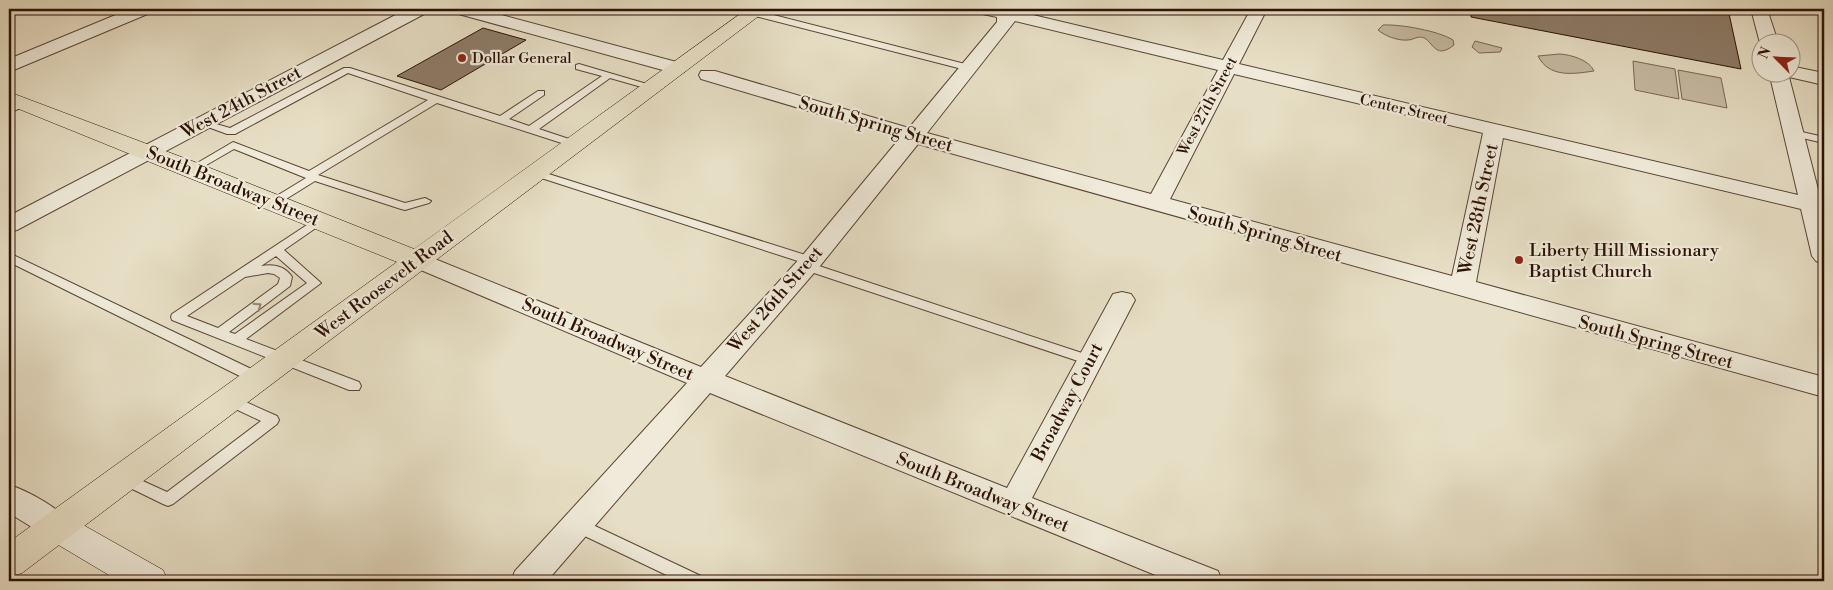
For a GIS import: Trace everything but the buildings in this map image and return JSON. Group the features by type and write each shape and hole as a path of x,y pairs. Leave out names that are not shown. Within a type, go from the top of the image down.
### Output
{"main road":[{"name":"West Roosevelt Road","path":"9,562 677,68 757,11"},
{"name":"South Broadway Street","path":"13,104 192,169 417,260"},
{"path":"57,527 150,581"}],"street":[{"path":"9,66 144,9"},
{"name":"West 24th Street","path":"9,225 420,9"},
{"path":"461,9 677,68"},
{"name":"West 27th Street","path":"1156,204 1259,9"},
{"path":"1759,9 1766,32"},
{"name":"Center Street","path":"1000,10 1817,206"},
{"name":"West 26th Street","path":"527,581 578,526 704,379 808,263 914,136 1006,23 1000,10"},
{"path":"1800,74 1824,78"},
{"name":"South Spring Street","path":"708,75 914,136 1156,204 1824,388"},
{"path":"1780,82 1793,133 1817,206 1824,256"},
{"name":"West 28th Street","path":"1462,288 1494,130"},
{"name":"South Broadway Street","path":"417,260 704,379 1206,581"},
{"name":"Broadway Court","path":"1012,504 1122,300"},
{"path":"9,498 57,527"}],"lane":[{"path":"757,11 970,68"},
{"path":"579,68 652,87"},
{"path":"202,123 231,132 347,70 574,144"},
{"path":"532,130 609,75"},
{"path":"501,120 541,93"},
{"path":"274,202 312,176 436,99"},
{"path":"231,132 233,145"},
{"path":"1793,133 1824,140"},
{"path":"233,145 312,176 405,207 426,201"},
{"path":"192,169 233,145"},
{"path":"536,173 808,263 1089,360"},
{"path":"158,330 195,303 320,221"},
{"path":"236,340 315,283 277,250"},
{"path":"9,257 259,378"},
{"path":"195,303 255,271 273,269 283,273 286,277 284,286 218,334"},
{"path":"177,317 354,386"},
{"path":"123,478 168,500 272,420 230,400"},
{"path":"578,526 694,581"}],"shaded area":[{"path":"1383,25 1429,31 1453,40 1454,45 1442,51 1437,50 1424,38 1396,39 1378,30"},
{"path":"1475,41 1502,48 1500,52 1479,53 1472,47"},
{"path":"1560,54 1580,59 1592,67 1594,71 1562,73 1548,68 1538,56"},
{"path":"1633,61 1675,69 1679,99 1635,90"},
{"path":"1678,70 1721,78 1727,108 1682,99"}],"place":[{"name":"Dollar General","path":"462,58"},
{"name":"Liberty Hill Missionary Baptist Church","path":"1519,260"}]}
